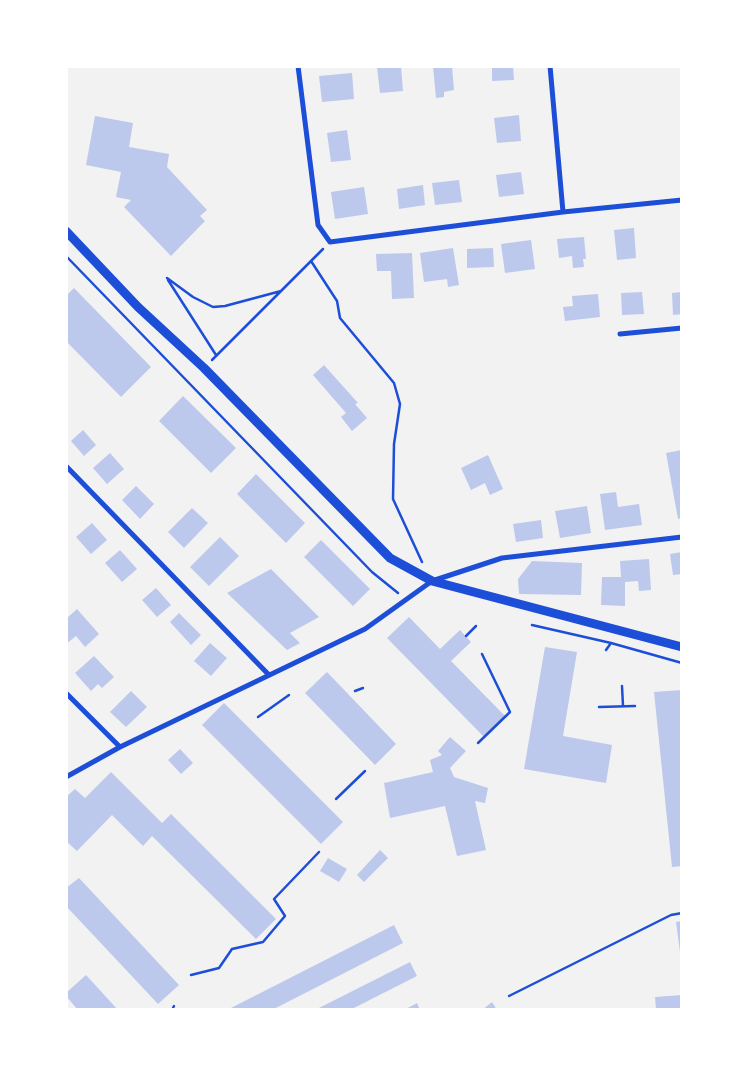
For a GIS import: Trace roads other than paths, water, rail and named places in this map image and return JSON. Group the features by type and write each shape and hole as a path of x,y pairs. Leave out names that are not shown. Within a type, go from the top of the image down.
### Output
{"street":[{"path":"298,66 318,225 330,242 563,212 682,200"},
{"path":"550,66 563,212"},
{"path":"66,231 138,307 204,368 390,558 432,581 682,647"},
{"path":"620,334 682,328"},
{"path":"66,466 269,675"},
{"path":"66,777 120,747 365,629 432,581 502,558 682,537"},
{"path":"66,693 120,747"}]}
